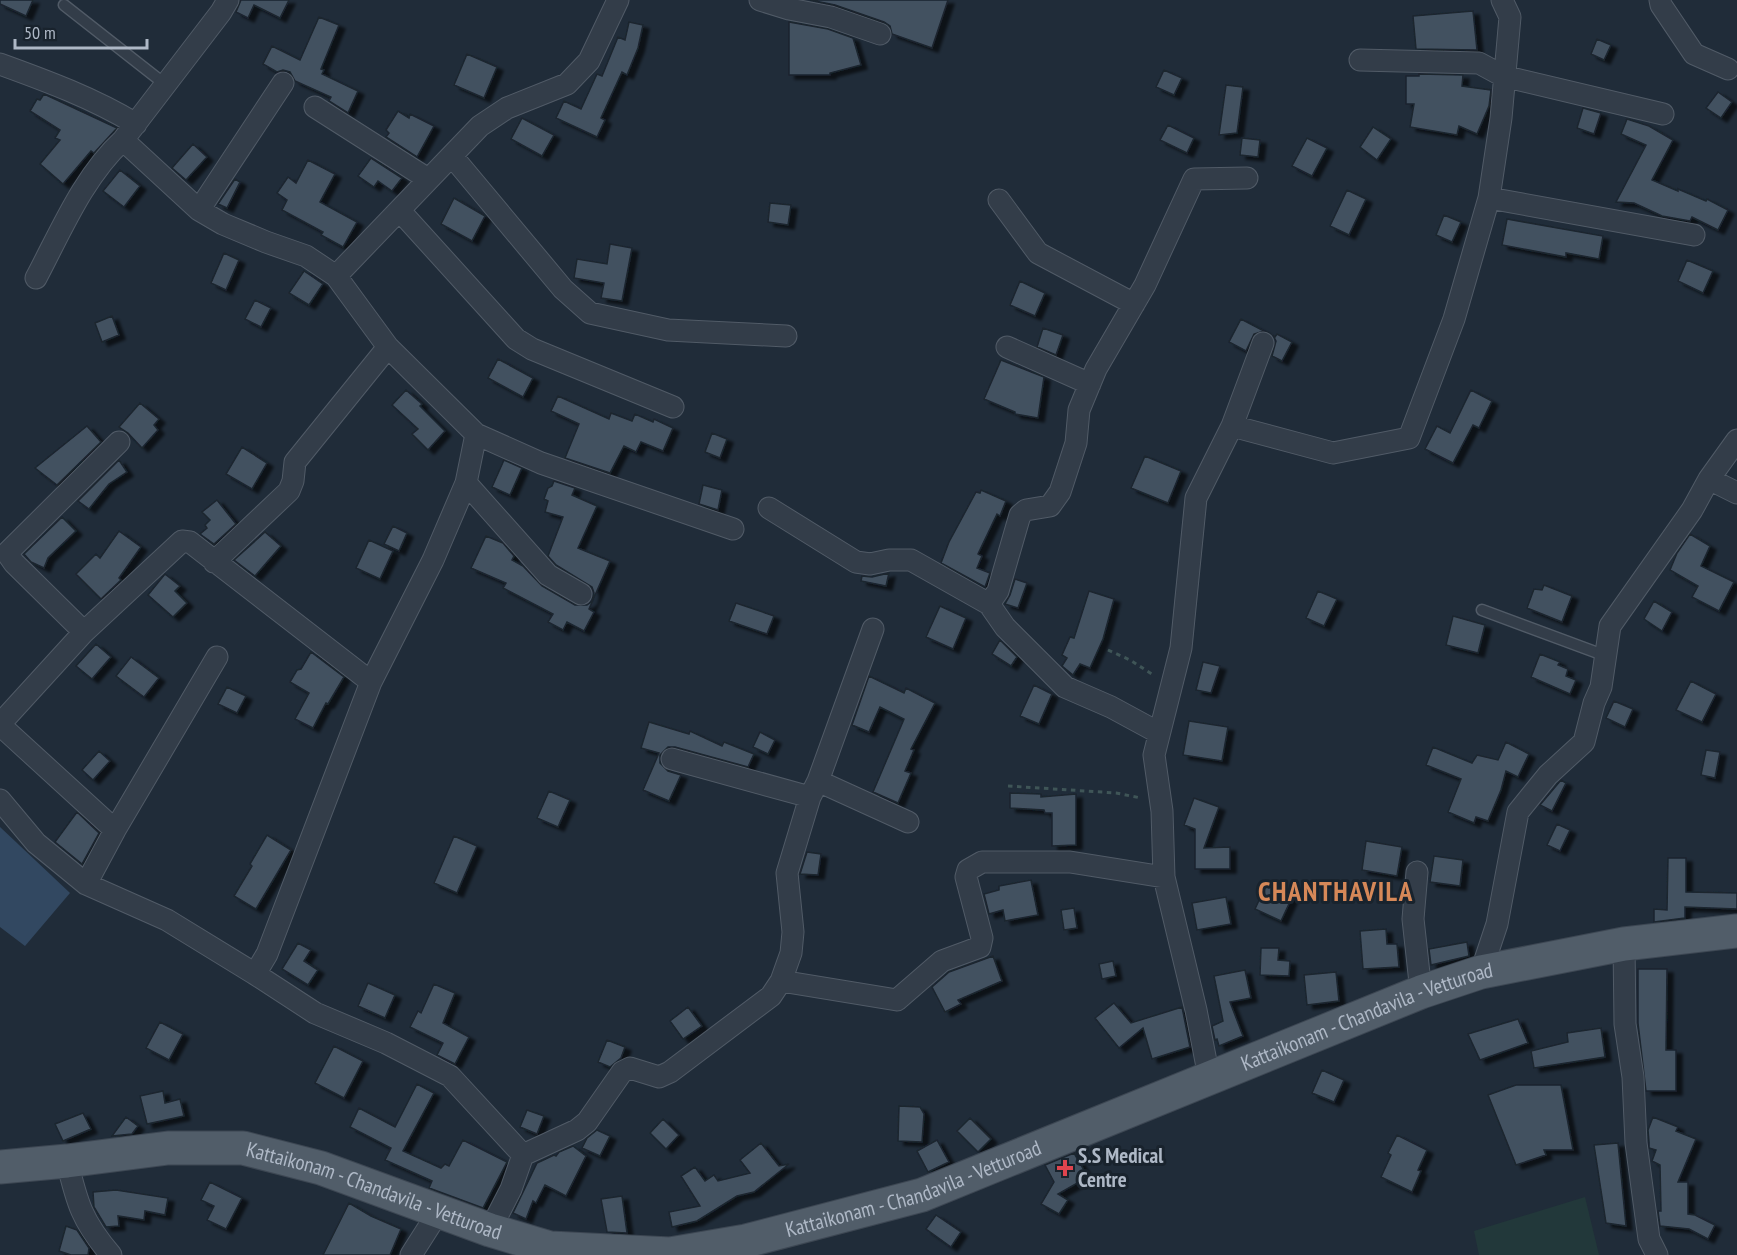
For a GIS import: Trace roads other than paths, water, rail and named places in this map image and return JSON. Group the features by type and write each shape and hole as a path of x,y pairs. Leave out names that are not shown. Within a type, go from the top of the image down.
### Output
{"main road":[{"name":"Kattaikonam - Chandavila - Vetturoad","path":"0,1167 168,1148 243,1148 321,1168 439,1210 501,1240 552,1252 670,1254 746,1241 922,1195 1209,1077 1421,993 1481,972 1624,944 1737,931"}],"street":[{"path":"36,278 86,186 108,154 129,132 166,85 228,0"},
{"path":"336,276 480,126 507,108 567,84 589,62 618,0"},
{"path":"760,0 789,9 831,17 880,34"},
{"path":"1232,426 1333,453 1409,438 1454,319 1489,198 1501,118 1510,17 1502,0"},
{"path":"1665,2 1694,54 1728,69"},
{"path":"1360,60 1479,63 1503,76 1663,114"},
{"path":"0,64 55,84 113,111 199,210 223,224 306,256 336,276 388,347 476,434 541,463 733,529"},
{"path":"199,210 283,83"},
{"path":"315,107 428,179"},
{"path":"452,156 563,289 590,313 668,330 786,336"},
{"path":"989,604 998,591 1020,515 1026,510 1050,506 1060,492 1076,443 1079,410 1096,369 1145,285 1194,179 1246,178"},
{"path":"1489,198 1694,235"},
{"path":"999,200 1038,253 1134,304"},
{"path":"400,211 516,339 532,349 673,407"},
{"path":"1209,1077 1196,1010 1164,878 1161,802 1154,755 1182,648 1196,498 1232,426 1263,343"},
{"path":"214,562 288,491 293,481 295,462 388,347"},
{"path":"1007,347 1090,384"},
{"path":"255,974 267,954 371,682 433,560 466,483 476,434"},
{"path":"1481,972 1497,924 1518,812 1548,775 1584,742 1593,703 1601,687 1610,626 1692,510 1709,479 1737,440"},
{"path":"84,632 14,563 3,558 119,442"},
{"path":"1709,479 1737,493"},
{"path":"466,483 548,575 581,594"},
{"path":"769,508 856,562 870,564 889,560 911,560 989,604 1005,627 1065,687 1111,707 1159,733"},
{"path":"115,830 0,725 84,632 182,541 190,542 371,682"},
{"path":"501,1240 511,1189 523,1155 577,1130 586,1122 622,1072 630,1068 659,1077 670,1072 771,996 781,981 791,953 793,932 787,873 814,789 873,629"},
{"path":"86,884 115,830 217,657"},
{"path":"672,759 814,789 908,822"},
{"path":"0,800 36,843 86,884 167,920 315,1013 386,1043 450,1076 523,1155"},
{"path":"781,981 897,1000 942,961 980,947 982,938 966,877 968,870 982,862 1070,862 1164,878"},
{"path":"1417,872 1413,897 1413,919 1421,993"},
{"path":"1624,944 1625,1024 1633,1077 1636,1143 1649,1239 1658,1255"},
{"path":"66,1161 80,1211 103,1252"},
{"path":"411,1255 439,1210"}],"lane":[{"path":"64,4 166,85"},
{"path":"1482,610 1606,656"}],"water":[{"path":"0,827 70,893 25,946 0,927"}],"place":[{"name":"S.S Medical Centre","path":"1065,1168"}],"district":[{"name":"CHANTHAVILA","path":"1336,892"}]}
